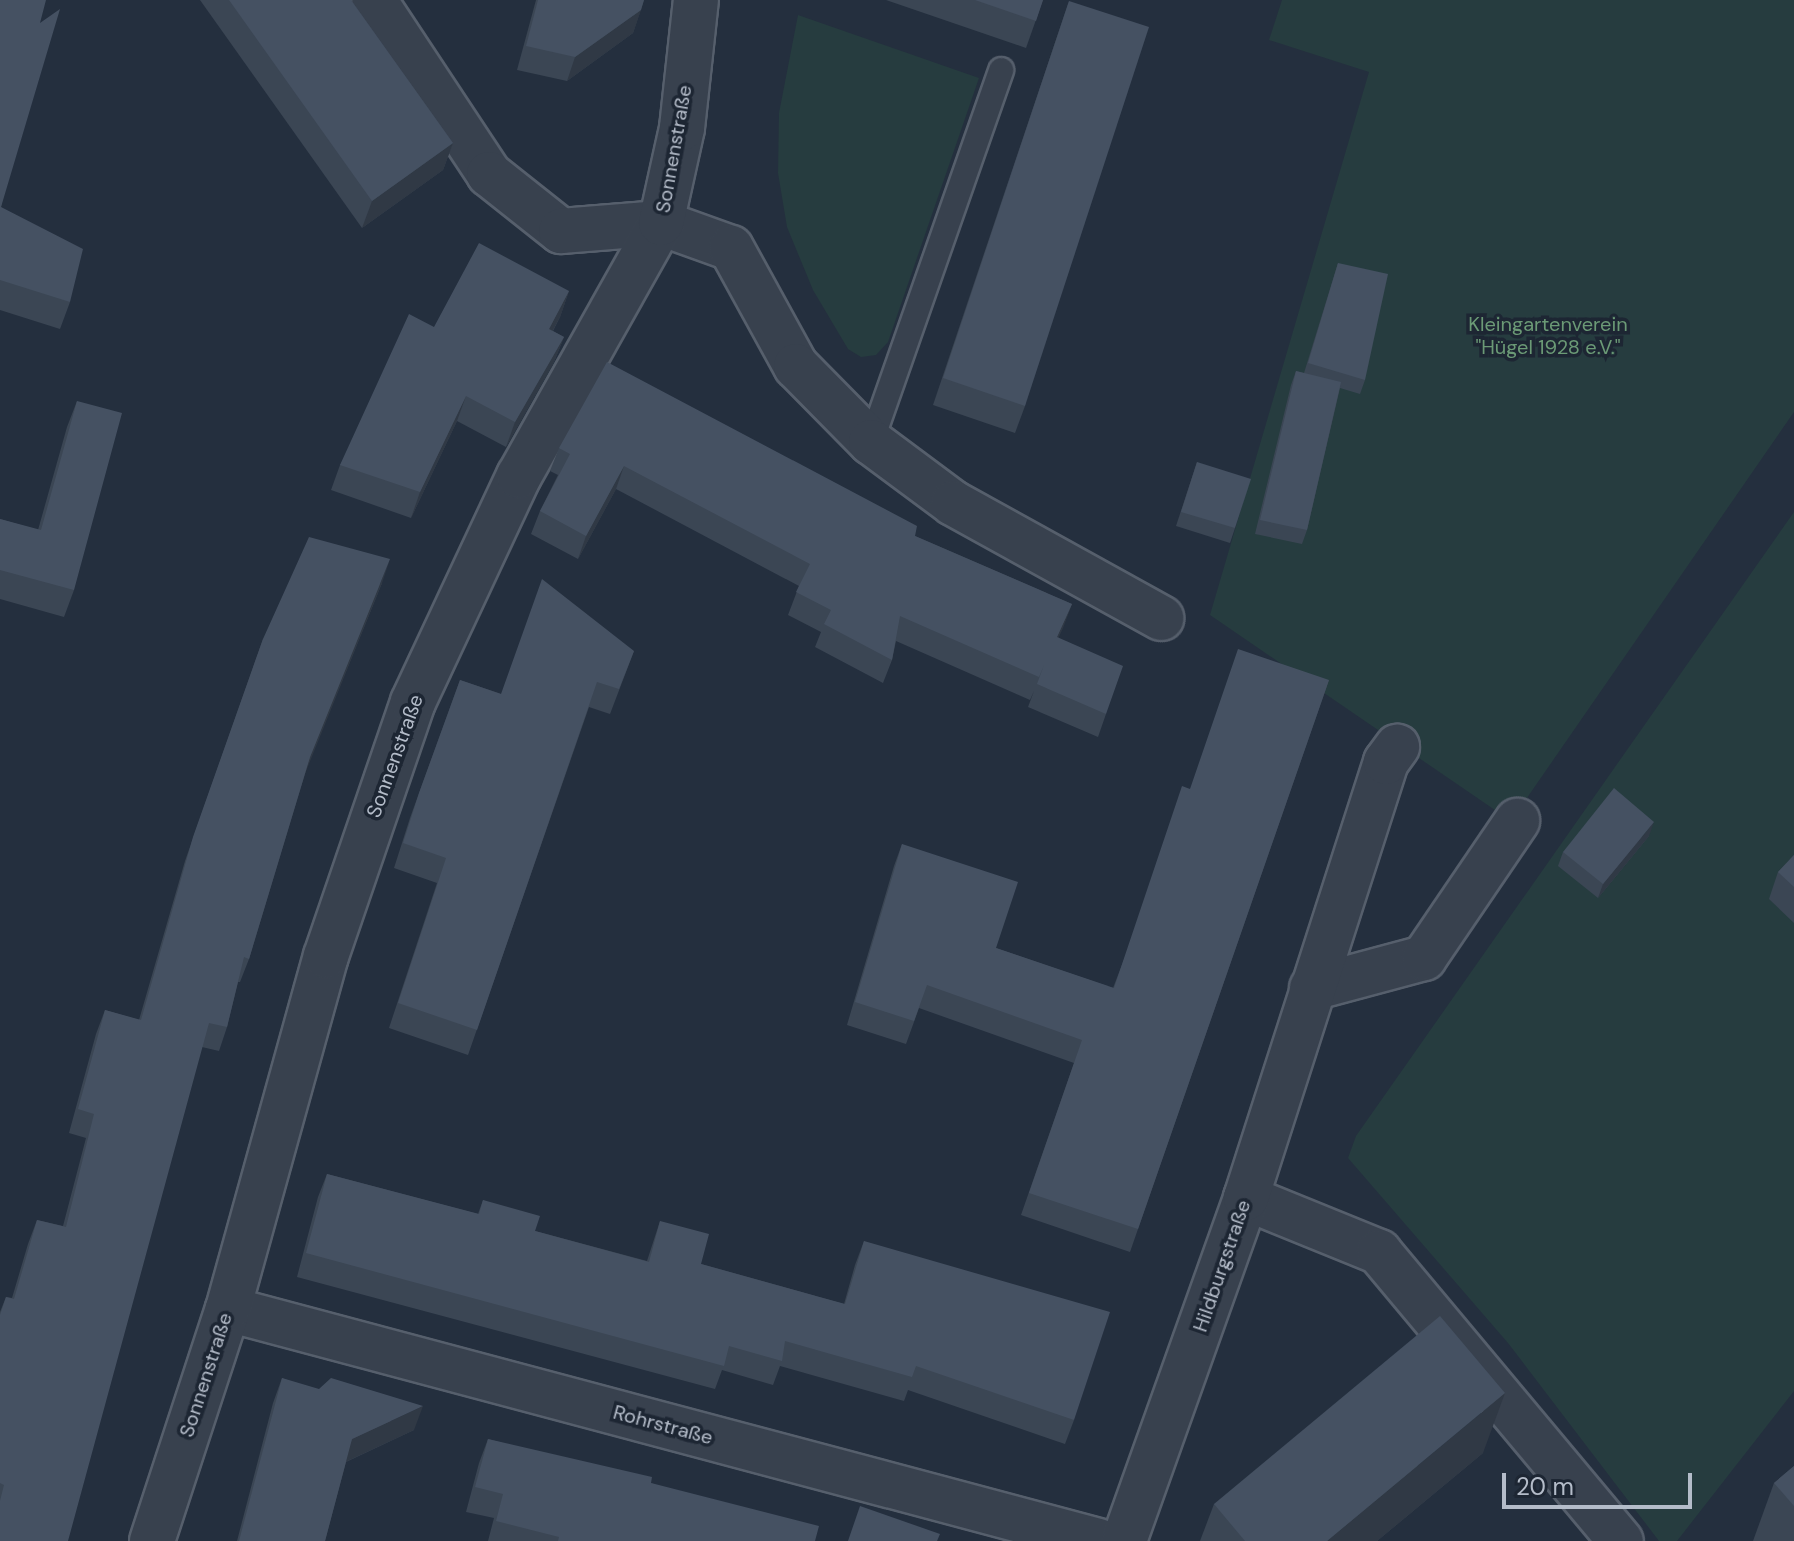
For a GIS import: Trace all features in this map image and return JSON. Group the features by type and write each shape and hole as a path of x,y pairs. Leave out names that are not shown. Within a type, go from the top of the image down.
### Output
{"street":[{"path":"374,0 489,174 561,231 661,223 731,248 796,366 871,442 953,503 1161,618"},
{"name":"Sonnenstraße","path":"152,1541 228,1309 326,956 413,702 519,476 661,223 682,128 696,0"},
{"name":"Hildburgstraße","path":"1124,1541 1246,1198 1386,762 1397,747"},
{"path":"1312,988 1424,958 1517,821"},
{"path":"1246,1198 1379,1252 1621,1541"},
{"name":"Rohrstraße","path":"228,1309 1099,1541"}],"lane":[{"path":"871,442 1001,70"}],"green space":[{"name":"Kleingartenverein \"Hügel 1928 e.V.\"","path":"1282,0 1794,0 1794,412 1511,821 1210,615 1369,72 1269,40"},
{"path":"798,15 979,78 888,342 876,355 861,357 848,349 813,290 787,227 778,173 779,113"},
{"path":"1794,512 1794,1391 1677,1541 1659,1541 1508,1343 1348,1158 1356,1136"}],"building":[{"path":"0,0 46,0 40,23 60,9 1,207 83,249 70,302 0,280"},
{"path":"229,0 351,0 453,143 372,201"},
{"path":"538,0 644,0 641,10 575,57 526,46"},
{"path":"975,0 1043,0 1036,21"},
{"path":"1069,1 1149,27 1025,406 943,378"},
{"path":"479,243 569,291 549,329 564,337 515,422 466,396 420,492 340,465 409,314 434,327"},
{"path":"1338,263 1388,274 1365,380 1308,363"},
{"path":"607,362 917,526 915,536 1072,604 1057,637 1123,666 1106,714 1037,684 1044,665 1039,677 900,616 892,660 824,624 831,610 796,592 810,564 624,466 586,536 540,511 570,454 559,448"},
{"path":"1296,371 1341,382 1307,530 1260,520"},
{"path":"77,401 122,413 74,590 0,570 0,519 41,530"},
{"path":"1197,462 1251,479 1235,528 1181,512"},
{"path":"309,537 390,559 310,757 249,959 244,957 227,1027 209,1023 68,1541 0,1541 0,1501 4,1485 0,1483 0,1315 6,1297 14,1299 37,1220 66,1227 94,1114 78,1109 105,1010 141,1020 193,837 263,639"},
{"path":"542,579 634,651 619,689 597,682 477,1030 398,1003 446,858 403,843 460,680 501,694"},
{"path":"1238,649 1329,680 1138,1229 1029,1193 1082,1040 927,985 914,1021 855,1002 902,844 1018,882 996,948 1114,988 1182,786 1190,789"},
{"path":"1614,788 1654,822 1603,884 1563,852"},
{"path":"1794,855 1794,887 1778,872"},
{"path":"327,1174 479,1214 483,1200 540,1216 535,1231 649,1262 660,1221 709,1234 701,1264 845,1304 864,1241 1110,1312 1074,1420 916,1366 912,1377 785,1341 782,1361 729,1346 724,1366 306,1253"},
{"path":"1440,1316 1505,1393 1327,1541 1245,1541 1214,1504"},
{"path":"282,1378 319,1389 331,1378 423,1406 352,1439 325,1541 239,1541"},
{"path":"488,1439 652,1477 651,1483 819,1526 815,1541 558,1541 559,1537 496,1521 503,1494 475,1487"},
{"path":"1794,1466 1794,1506 1774,1483"},
{"path":"860,1506 940,1534 937,1541 848,1541"}]}
